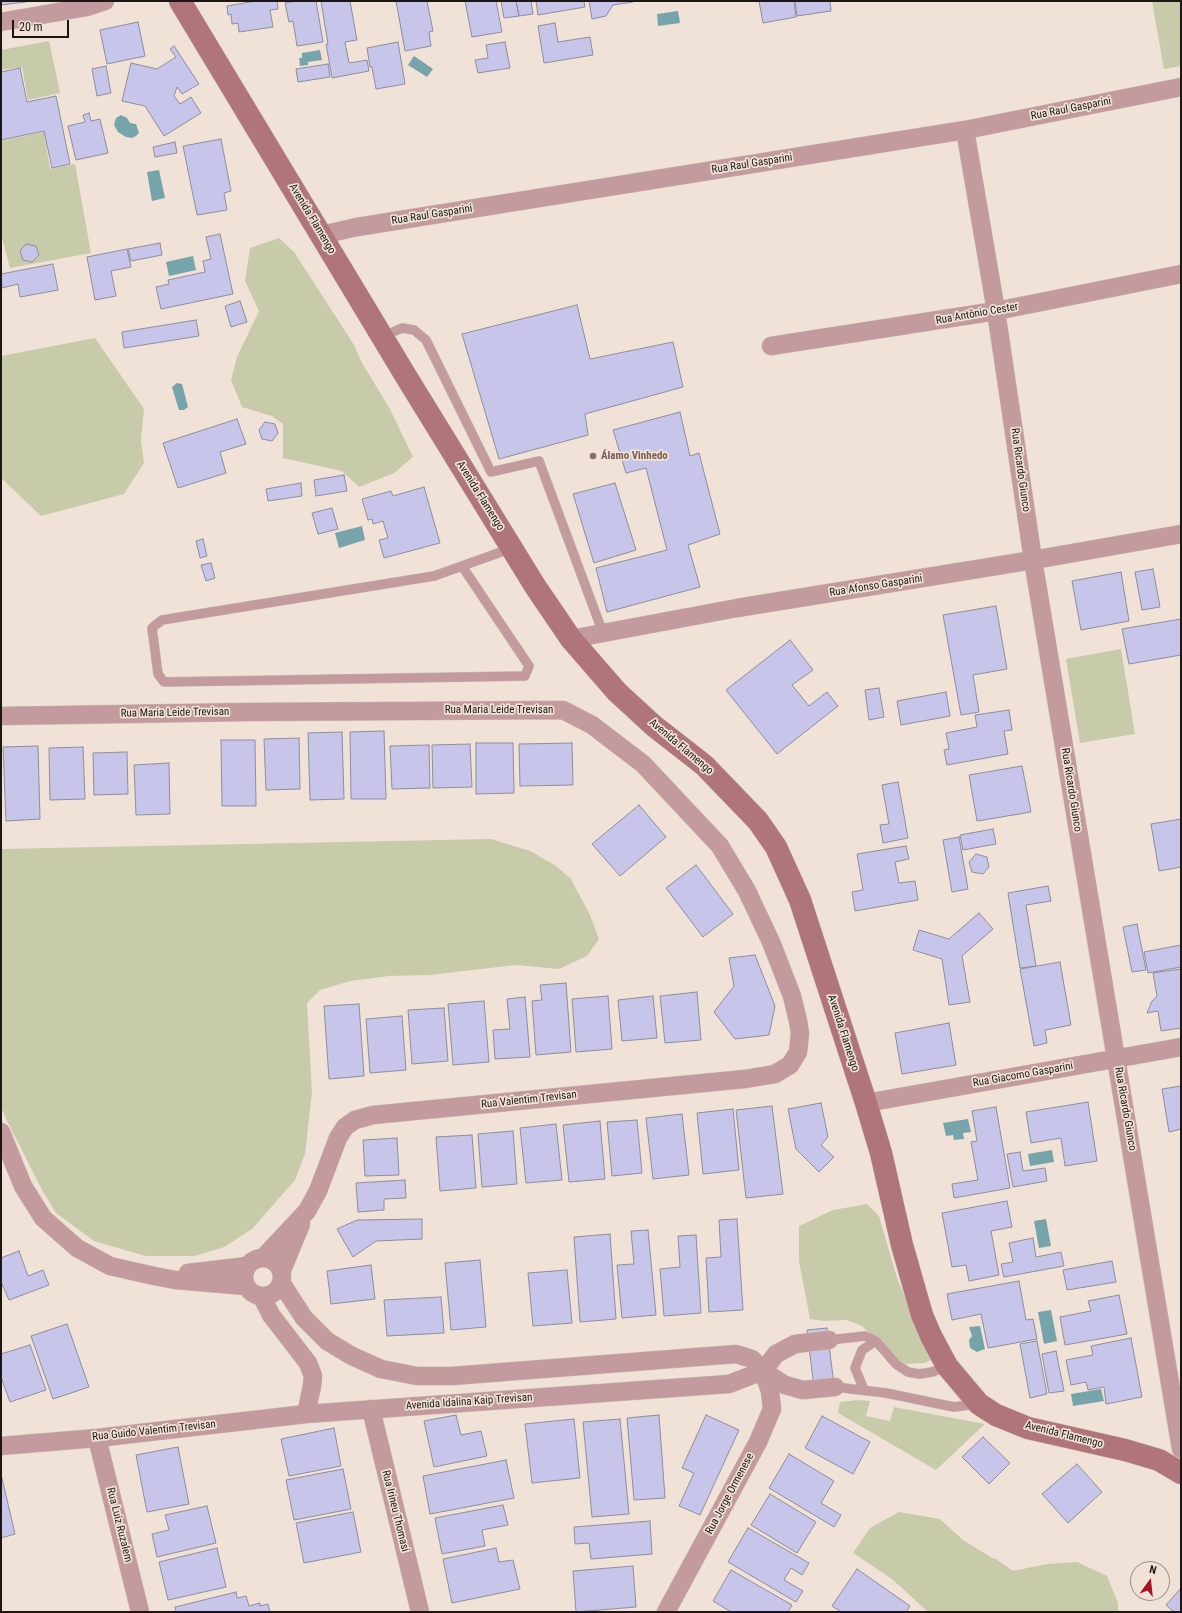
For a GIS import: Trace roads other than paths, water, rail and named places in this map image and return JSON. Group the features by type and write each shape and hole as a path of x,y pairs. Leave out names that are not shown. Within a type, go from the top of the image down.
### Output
{"street":[{"path":"1,22 87,7 105,1"},
{"name":"Avenida Flamengo","path":"180,1 382,337 512,548 571,640 617,692 654,726 704,765 758,821 776,847 800,900 866,1103 881,1153 902,1245 915,1292 930,1336 947,1366 979,1404 996,1415 1028,1428 1125,1450 1159,1460 1181,1473"},
{"name":"Rua Raul Gasparini","path":"321,234 965,130 1181,87"},
{"name":"Rua Ricardo Giunco","path":"965,130 996,311 1033,560 1181,1448"},
{"name":"Rua Antônio Cester","path":"771,346 996,311 1181,274"},
{"name":"Rua Afonso Gasparini","path":"571,640 745,607 1033,560 1181,534"},
{"name":"Rua Maria Leide Trevisan","path":"1,716 263,712 563,710 592,725 643,764 720,846 753,904 771,942 792,996 800,1033 798,1052"},
{"name":"Rua Giacomo Gasparini","path":"866,1103 1116,1060 1181,1047"},
{"name":"Rua Valentim Trevisan","path":"282,1277 306,1211 318,1191 338,1138 345,1127 355,1120 373,1115 745,1079 775,1074 790,1064 798,1052"},
{"path":"1,1132 23,1186 43,1218 77,1248 110,1266 154,1276 175,1280 246,1286"},
{"name":"Rua Valentim Trevisan","path":"263,1258 306,1211"},
{"path":"282,1277 277,1291 270,1296 262,1297 254,1295 246,1286 244,1276 247,1266 253,1260 263,1258 272,1260 278,1264 282,1277 304,1318 327,1341 352,1356 380,1369 417,1376 452,1376 736,1354 752,1359 763,1371 785,1385 803,1390 835,1387"},
{"path":"154,1276 247,1266"},
{"path":"262,1297 271,1315 308,1363 313,1376 306,1414"},
{"path":"763,1371 776,1354 795,1344 829,1340"},
{"name":"Avenida Idalina Kaip Trevisan","path":"306,1414 729,1384 763,1371"},
{"name":"Rua Jorge Ormenese","path":"666,1612 758,1442 772,1409 770,1391 763,1371"},
{"name":"Rua Irineu Thomasi","path":"371,1409 420,1612"},
{"name":"Rua Guido Valentim Trevisan","path":"1,1446 97,1438 306,1414"},
{"name":"Rua Luiz Ruzalem","path":"97,1438 140,1612"}],"lane":[{"path":"382,337 402,328 414,330 426,340 491,472 539,461 602,633"},
{"path":"462,566 529,666 525,676 164,682 158,674 152,628 162,620 434,576 512,548"},
{"path":"829,1340 865,1336 876,1342 896,1364 908,1372 919,1374 932,1372 947,1366"},
{"path":"864,1390 855,1368 862,1350 876,1342"},
{"path":"835,1387 864,1390 954,1407 979,1404"}],"water":[{"path":"678,11 680,23 658,26 657,14"},
{"path":"320,50 322,60 308,62 308,65 300,66 299,58 302,58 302,53"},
{"path":"414,56 433,69 427,77 408,65"},
{"path":"121,115 127,118 130,123 136,124 139,133 136,136 132,138 126,137 118,132 114,125 116,118"},
{"path":"159,170 165,198 152,201 147,172"},
{"path":"193,256 196,270 169,276 166,262"},
{"path":"177,383 182,384 188,407 184,410 179,410 172,387"},
{"path":"362,526 365,540 339,548 335,533"},
{"path":"968,1119 971,1132 963,1133 964,1139 954,1140 953,1135 946,1136 943,1123"},
{"path":"1052,1150 1054,1162 1030,1166 1028,1154"},
{"path":"1046,1219 1051,1246 1039,1248 1034,1221"},
{"path":"1051,1310 1057,1341 1044,1344 1038,1312"},
{"path":"980,1326 985,1349 977,1352 970,1348 969,1340 972,1336 969,1327"},
{"path":"1101,1389 1104,1401 1073,1406 1071,1394"}],"place":[{"name":"Álamo Vinhedo","path":"593,456"}]}
